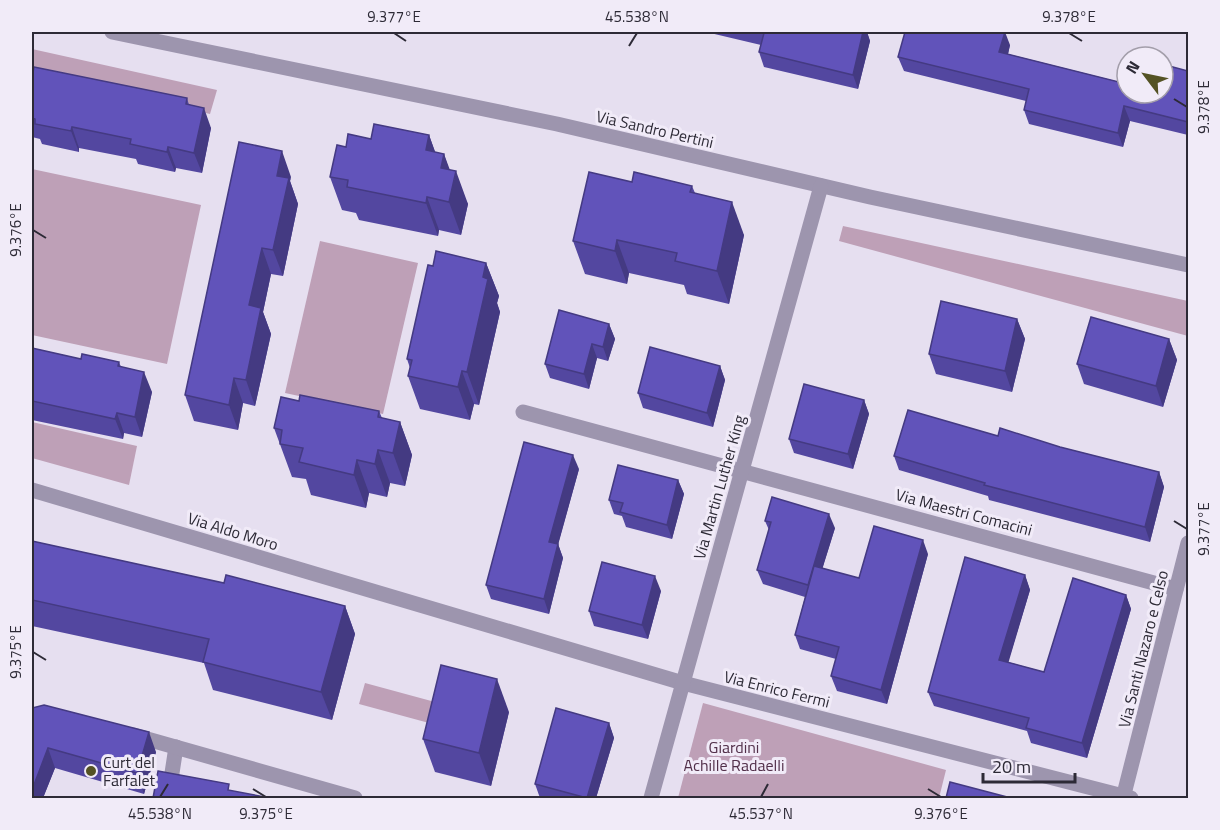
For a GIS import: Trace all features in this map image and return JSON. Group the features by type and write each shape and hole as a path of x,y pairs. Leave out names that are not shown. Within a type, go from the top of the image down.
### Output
{"street":[{"name":"Via Sandro Pertini","path":"112,32 557,124 821,186 1188,265"},
{"name":"Via Martin Luther King","path":"651,798 821,186"},
{"name":"Via Maestri Comacini","path":"523,412 1176,589"},
{"name":"Via Aldo Moro","path":"32,490 423,606"},
{"name":"Via Santi Nazaro e Celso","path":"1126,798 1188,543"},
{"name":"Via Enrico Fermi","path":"423,606 683,683 1126,798"},
{"path":"120,731 355,798"},
{"path":"171,773 176,747"}],"green space":[{"path":"32,49 217,90 210,114 32,73"},
{"path":"32,169 201,205 167,364 32,335"},
{"path":"843,226 1188,301 1188,336 839,241"},
{"path":"320,241 418,263 383,414 285,393"},
{"path":"32,422 137,446 129,485 32,458"},
{"path":"365,683 435,702 429,723 359,704"},
{"name":"Giardini Achille Radaelli","path":"703,703 946,770 939,798 678,798"}],"building":[{"path":"759,32 863,32 853,75 759,52 764,33"},
{"path":"905,32 1005,32 999,52 1115,81 1115,105 1175,105 1175,68 1188,71 1188,122 1124,106 1118,133 1024,110 1029,89 898,57"},
{"path":"34,67 187,98 186,104 204,108 194,153 168,147 167,152 130,144 131,139 72,127 71,131 35,124 35,119 32,118 32,72"},
{"path":"374,124 429,135 426,150 444,154 441,168 456,171 449,202 427,197 426,203 347,187 348,180 330,177 337,145 346,147 348,134 371,139"},
{"path":"239,142 282,151 277,176 289,178 273,250 262,248 249,305 261,308 246,380 234,378 229,405 185,395"},
{"path":"589,172 632,182 634,172 692,186 690,192 732,202 717,271 675,261 677,253 617,240 615,251 573,241"},
{"path":"436,251 486,263 483,277 488,279 467,372 462,371 458,387 408,376 412,360 407,359 428,265 433,266"},
{"path":"941,301 1017,319 1005,371 929,354"},
{"path":"559,310 609,324 603,347 592,344 584,374 545,364"},
{"path":"1091,317 1169,339 1156,386 1077,364"},
{"path":"650,347 720,366 707,413 638,393"},
{"path":"32,348 81,359 82,354 119,362 118,366 144,372 135,417 117,413 115,419 32,401"},
{"path":"804,384 864,400 848,454 789,439"},
{"path":"300,395 379,411 378,417 400,422 393,453 378,450 375,464 357,460 354,475 299,462 303,448 280,444 282,430 274,428 281,397 299,401"},
{"path":"908,410 998,436 1000,428 1060,447 1159,472 1145,527 984,485 985,483 894,456"},
{"path":"524,442 573,455 549,542 558,544 544,599 486,585"},
{"path":"618,465 678,480 667,525 620,512 623,503 609,500"},
{"path":"772,497 829,514 808,585 757,570 771,522 765,521"},
{"path":"874,526 923,540 881,690 831,676 839,647 795,635 814,566 859,578"},
{"path":"32,541 224,583 226,575 345,606 321,692 203,662 209,639 32,600"},
{"path":"965,557 1025,575 999,660 1044,672 1073,578 1126,595 1082,743 1026,728 1029,718 928,692"},
{"path":"602,562 655,576 642,625 589,611"},
{"path":"441,665 497,679 479,753 423,739"},
{"path":"44,705 149,732 137,773 48,748 32,790 32,708"},
{"path":"556,708 609,723 587,798 535,784"},
{"path":"158,771 229,784 228,790 270,798 153,798"},
{"path":"950,782 1011,798 946,798"}],"place":[{"name":"Curt del Farfalet","path":"91,771"}]}
